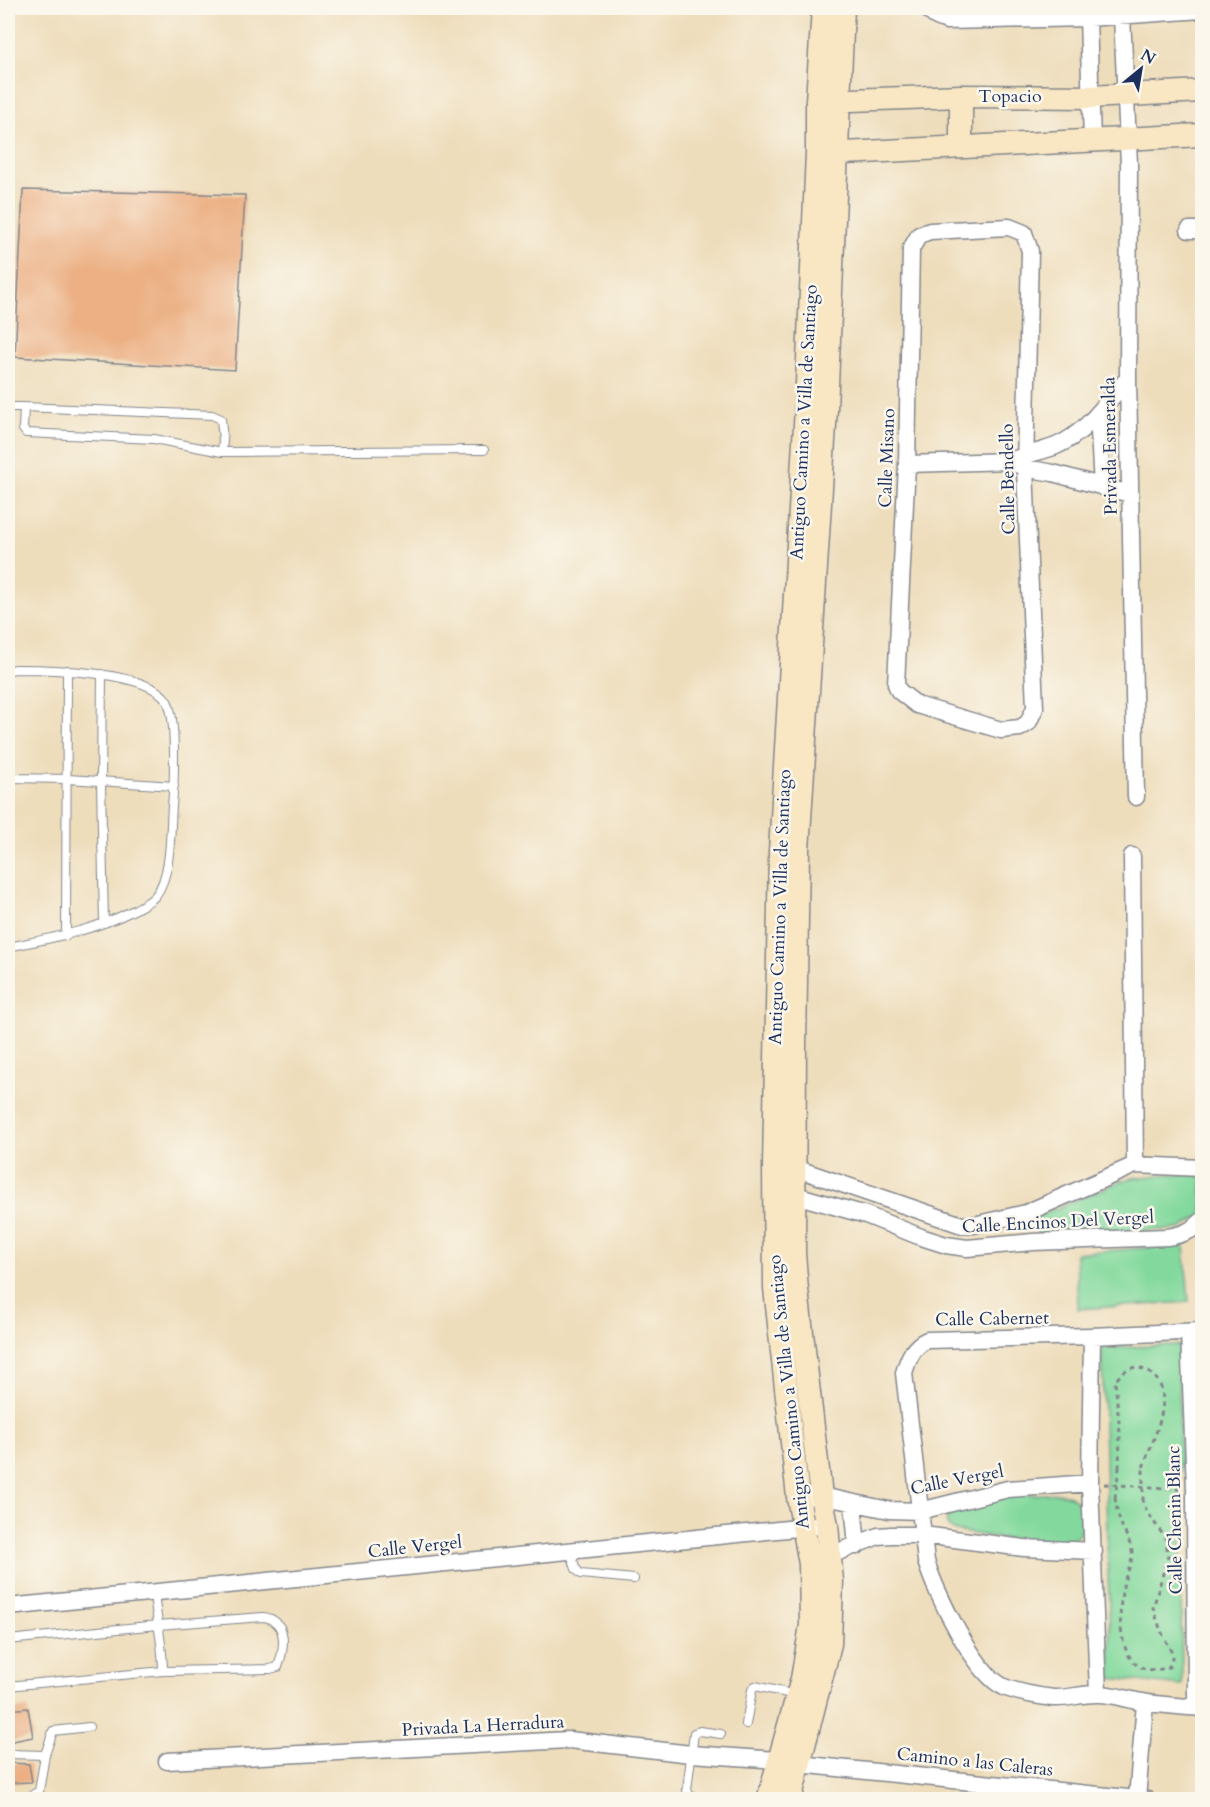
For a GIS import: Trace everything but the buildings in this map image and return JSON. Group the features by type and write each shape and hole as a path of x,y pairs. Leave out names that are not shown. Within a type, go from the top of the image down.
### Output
{"street":[{"path":"790,1800 789,1762 830,1644 832,1603 820,1560 827,1525 821,1496 794,1253 785,1194 784,1168 798,850 826,420 828,101 823,8"},
{"path":"828,101 843,8"},
{"path":"929,10 937,18 947,21 1088,18 1195,10"},
{"name":"Privada Esmeralda","path":"1122,16 1128,138 1128,378 1136,797"},
{"path":"1088,18 1092,140"},
{"name":"Topacio","path":"828,101 961,96 1090,97 1203,91"},
{"path":"961,96 961,147"},
{"path":"827,154 1203,135"},
{"name":"Calle Bendello","path":"896,684 899,691 916,705 1001,730 1020,728 1028,723 1035,708 1021,461 1030,251 1024,233 1009,227 930,231 919,235"},
{"name":"Calle Misano","path":"896,684 907,464 911,249 919,235"},
{"path":"1021,461 1074,435 1098,413 1128,378"},
{"path":"1098,413 1102,487"},
{"path":"907,464 1021,461 1053,473 1130,494"},
{"path":"1132,856 1135,1165"},
{"name":"Calle Encinos Del Vergel","path":"784,1168 962,1225 974,1225 1026,1213 1135,1165 1203,1168"},
{"name":"Calle Encinos Del Vergel","path":"785,1194 866,1215 946,1245 967,1248 1033,1242 1181,1235 1194,1230 1203,1221"},
{"name":"Antiguo Camino a Villa de Santiago","path":"768,1800 789,1762 797,1695 806,1659 820,1560 802,1528 775,1288 785,1194"},
{"path":"1026,1213 1033,1242"},
{"name":"Calle Cabernet","path":"920,1511 904,1373 908,1359 920,1344 927,1340 1196,1332"},
{"name":"Calle Chenin Blanc","path":"1196,1332 1199,1708"},
{"path":"1092,1336 1090,1483 1098,1693"},
{"name":"Calle Vergel","path":"798,1497 821,1496 889,1510 920,1511 1008,1489 1090,1483"},
{"path":"853,1504 856,1546"},
{"path":"876,1508 878,1536"},
{"path":"920,1511 926,1561 931,1579 973,1655 981,1668 993,1680 1004,1687 1053,1698 1098,1693 1145,1703 1199,1708"},
{"name":"Calle Vergel","path":"8,1607 827,1525"},
{"path":"820,1560 878,1536 923,1535 1024,1548 1094,1551"},
{"path":"1142,1799 1145,1703"},
{"name":"Privada La Herradura","path":"167,1761 569,1740 789,1762"},
{"name":"Camino a las Caleras","path":"789,1762 1142,1799"}],"lane":[{"path":"8,407 212,415 221,419 224,440 222,453"},
{"path":"24,407 23,429 26,433 154,439 222,453 484,450"},
{"path":"8,671 15,669 67,670 102,674 158,691 168,702 174,741 174,786 166,875 156,896 141,906 104,923 66,936 8,946"},
{"path":"66,936 67,670"},
{"path":"102,674 101,783 104,923"},
{"path":"8,778 68,779 101,783 174,786"},
{"path":"570,1551 573,1563 581,1574 634,1579"},
{"path":"154,1592 163,1655 163,1671"},
{"path":"8,1640 262,1617 272,1618 282,1630 281,1656 278,1667 270,1669 163,1671 8,1686"},
{"path":"746,1724 752,1690 755,1686 797,1695"},
{"path":"8,1798 29,1797 39,1791 45,1755 53,1731 89,1727"},
{"path":"701,1800 690,1796 687,1790 694,1733 700,1731 722,1734"},
{"path":"8,1754 45,1755"}],"path":[{"path":"1134,1366 1156,1377 1162,1393 1163,1413 1143,1468 1143,1501 1147,1512 1166,1539 1168,1556 1153,1608 1173,1655 1169,1667 1156,1670 1145,1669 1126,1653 1122,1630 1124,1584 1130,1568 1132,1552 1119,1518 1115,1498 1120,1433 1115,1381 1124,1370 1134,1366"},
{"path":"1090,1483 1199,1490"}],"green space":[{"path":"1171,1174 1202,1176 1202,1215 1180,1229 1041,1235 1034,1227 1036,1217 1119,1182 1132,1178"},
{"path":"1184,1245 1189,1302 1078,1309 1076,1253"},
{"path":"1179,1345 1182,1686 1111,1678 1102,1348"},
{"path":"1058,1493 1072,1497 1082,1506 1079,1534 1068,1541 1037,1542 955,1531 948,1526 946,1521 951,1510 989,1498"}]}
